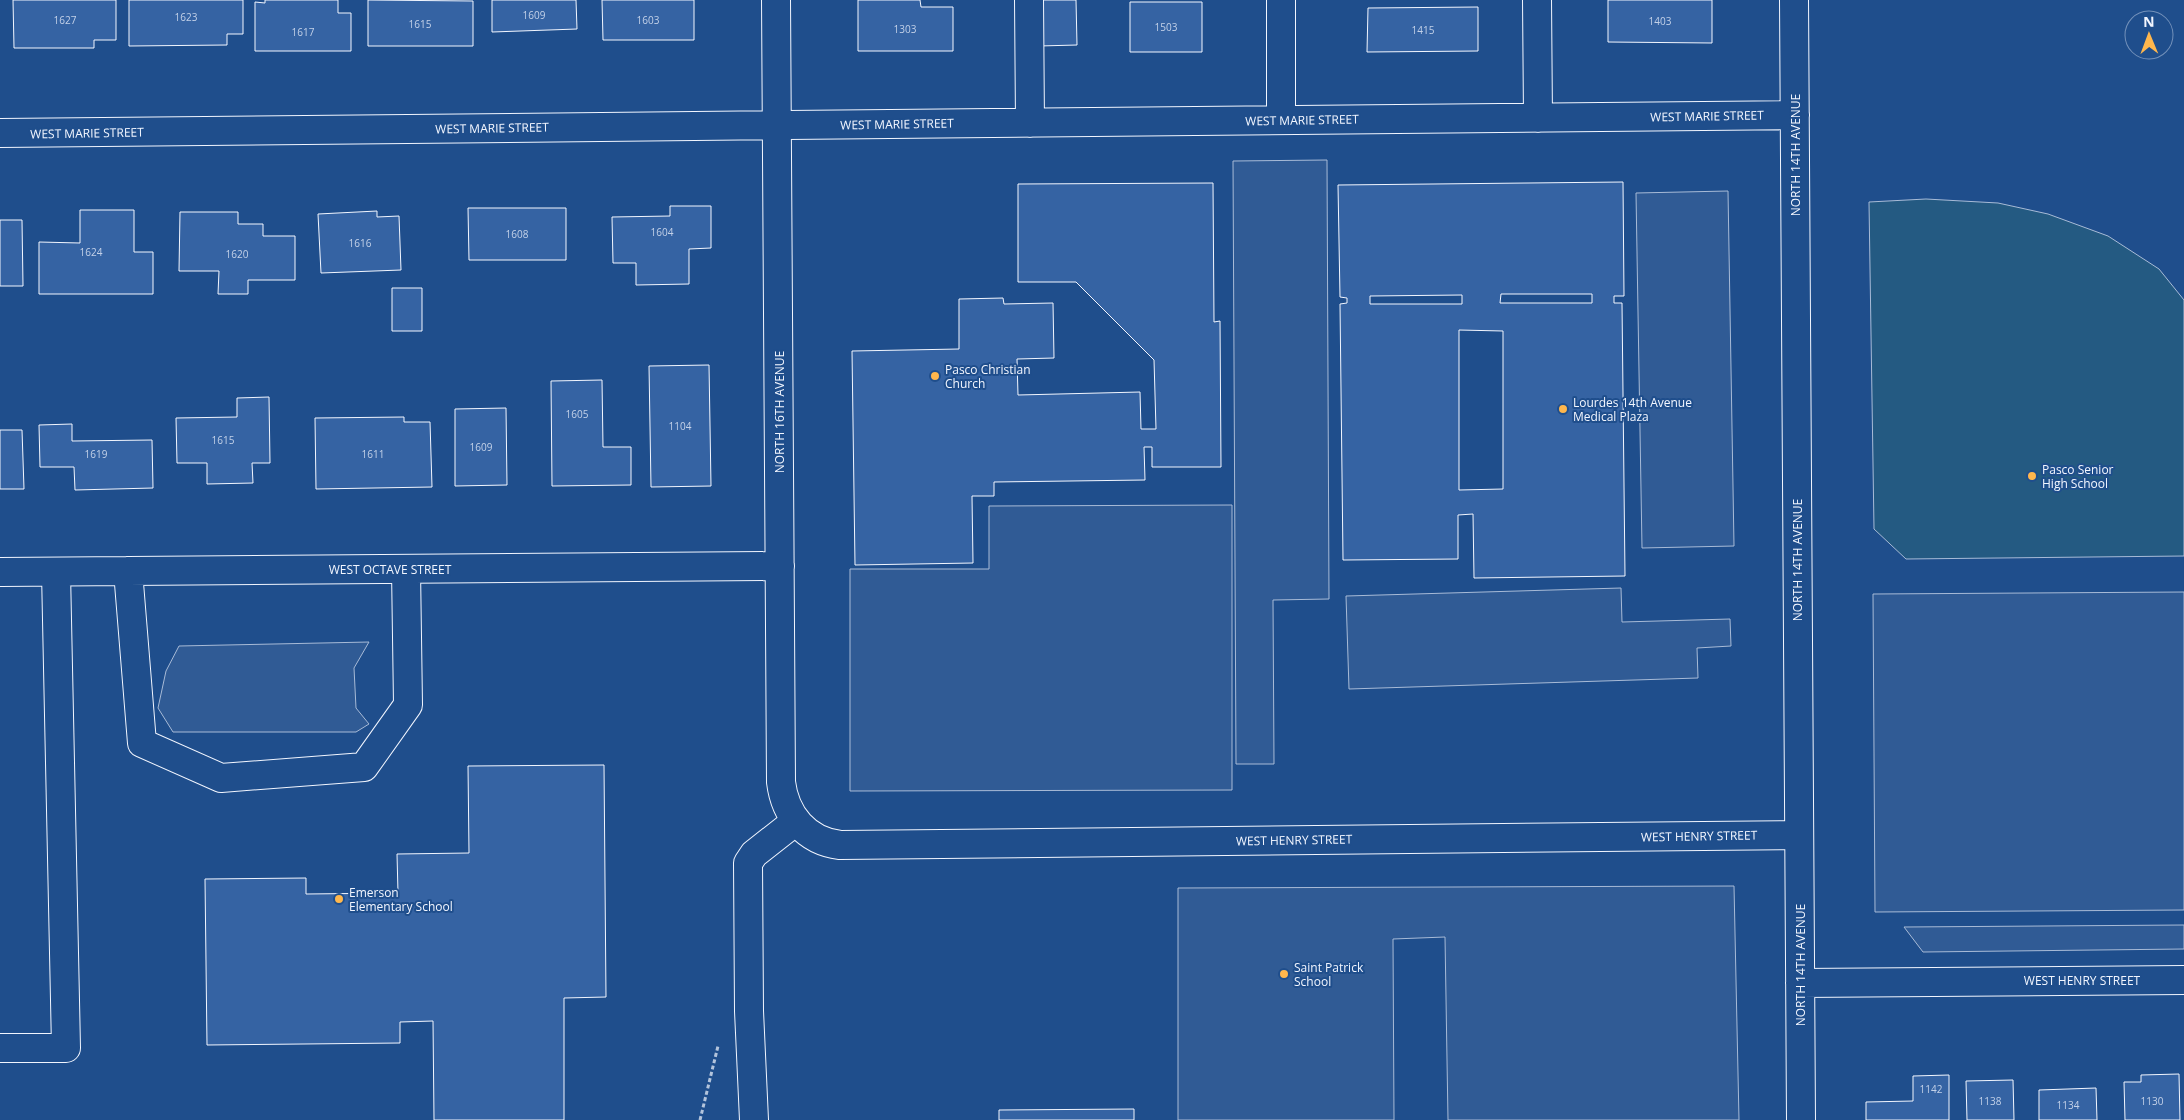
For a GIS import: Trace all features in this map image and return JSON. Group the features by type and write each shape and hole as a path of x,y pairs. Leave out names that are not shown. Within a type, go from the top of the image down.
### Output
{"street":[{"name":"NORTH 16TH AVENUE","path":"776,0 781,782 788,810 796,821"},
{"path":"1029,0 1030,123"},
{"path":"1281,0 1281,120"},
{"path":"1537,0 1538,118"},
{"name":"NORTH 14TH AVENUE","path":"1794,0 1801,1120"},
{"name":"WEST MARIE STREET","path":"0,134 1795,115"},
{"name":"WEST OCTAVE STREET","path":"0,572 780,566"},
{"path":"128,571 142,742 221,778 364,767 408,705 406,568"},
{"path":"0,1048 66,1048 56,572"},
{"path":"754,1120 749,1011 748,863 754,854 796,821"},
{"name":"WEST HENRY STREET","path":"796,821 808,833 820,841 840,845 1799,835"},
{"name":"WEST HENRY STREET","path":"1800,983 2184,980"}],"path":[{"path":"700,1120 718,1043"}],"shaded area":[{"path":"1327,160 1329,599 1273,600 1274,764 1236,764 1233,161"},
{"path":"1728,191 1734,546 1642,548 1636,193"},
{"path":"1926,199 1998,203 2048,214 2108,236 2159,269 2184,300 2184,556 1906,559 1874,529 1869,202"},
{"path":"1232,505 1232,790 850,791 850,569 989,569 989,506"},
{"path":"1621,588 1622,622 1730,619 1731,646 1697,648 1698,678 1349,689 1346,596"},
{"path":"2184,592 2184,910 1875,912 1873,594"},
{"path":"369,642 354,668 356,708 369,724 356,732 173,732 158,708 166,671 179,646"},
{"path":"1734,886 1739,1120 1448,1120 1445,937 1393,939 1394,1120 1178,1120 1178,888"},
{"path":"2184,925 2184,949 1923,952 1904,927"}],"building":[{"path":"13,0 116,0 116,40 94,40 94,48 14,48"},
{"path":"129,0 243,0 243,34 227,34 227,45 129,46"},
{"path":"265,0 338,0 338,13 351,13 351,51 255,51 255,2 265,3"},
{"path":"368,0 473,1 473,46 368,46"},
{"path":"492,0 576,0 577,29 492,32"},
{"path":"602,0 694,0 694,40 603,40"},
{"path":"858,0 920,0 921,7 953,7 953,51 858,51"},
{"path":"1039,0 1076,0 1077,45 1039,46"},
{"path":"1608,0 1712,0 1712,43 1608,42"},
{"path":"1130,2 1202,2 1202,52 1130,52"},
{"path":"1478,7 1478,51 1367,52 1368,8"},
{"name":"Lourdes 14th Avenue Medical Plaza","path":"1623,182 1624,296 1614,296 1614,303 1622,303 1625,576 1474,578 1473,514 1458,515 1458,559 1343,560 1340,304 1347,303 1347,298 1340,297 1338,185","holes":["1501,294 1592,294 1592,303 1500,303","1462,295 1462,304 1370,304 1370,296","1459,330 1503,331 1503,489 1459,490"]},
{"name":"Pasco Christian Church","path":"1213,183 1214,322 1220,321 1221,467 1152,467 1152,447 1144,447 1145,480 994,482 994,496 972,496 973,563 855,565 852,351 959,349 959,299 1003,298 1004,304 1053,303 1054,358 1017,359 1018,395 1140,392 1141,429 1156,429 1154,360 1076,282 1018,282 1018,184"},
{"path":"670,206 711,206 711,248 689,249 689,284 636,285 636,263 613,263 612,217 670,216"},
{"path":"468,208 566,208 566,260 469,260"},
{"path":"80,210 134,210 134,252 153,252 153,294 39,294 39,242 80,243"},
{"path":"377,211 377,217 399,216 401,270 321,273 318,214"},
{"path":"180,212 238,212 238,224 263,224 263,236 295,236 295,280 248,280 248,294 218,294 219,271 179,271"},
{"path":"0,220 22,220 23,286 0,286"},
{"path":"392,288 422,288 422,331 392,331"},
{"path":"709,365 711,486 651,487 649,366"},
{"path":"602,380 603,447 631,447 631,485 552,486 551,381"},
{"path":"269,397 270,463 252,463 253,483 207,484 207,463 177,463 176,418 237,417 237,398"},
{"path":"506,408 507,485 455,486 455,409"},
{"path":"404,417 404,422 430,422 432,487 316,489 315,418"},
{"path":"72,424 72,441 152,440 153,488 75,490 74,467 40,467 39,425"},
{"path":"0,430 22,430 24,489 0,489"},
{"path":"604,765 606,997 564,998 564,1120 434,1120 433,1021 400,1022 400,1043 207,1045 205,879 306,878 306,894 398,893 397,854 469,853 468,766"},
{"path":"2179,1074 2180,1120 2125,1120 2124,1082 2141,1082 2141,1075"},
{"path":"1949,1075 1949,1120 1866,1120 1866,1102 1913,1101 1913,1076"},
{"path":"2013,1080 2014,1120 1967,1120 1966,1081"},
{"path":"2096,1088 2097,1120 2039,1120 2039,1090"},
{"path":"1134,1109 1134,1120 999,1120 999,1110"}],"place":[{"name":"Pasco Christian Church","path":"935,376"},
{"name":"Lourdes 14th Avenue Medical Plaza","path":"1563,409"},
{"name":"Pasco Senior High School","path":"2032,476"},
{"name":"Emerson Elementary School","path":"339,899"},
{"name":"Saint Patrick School","path":"1284,974"}]}
